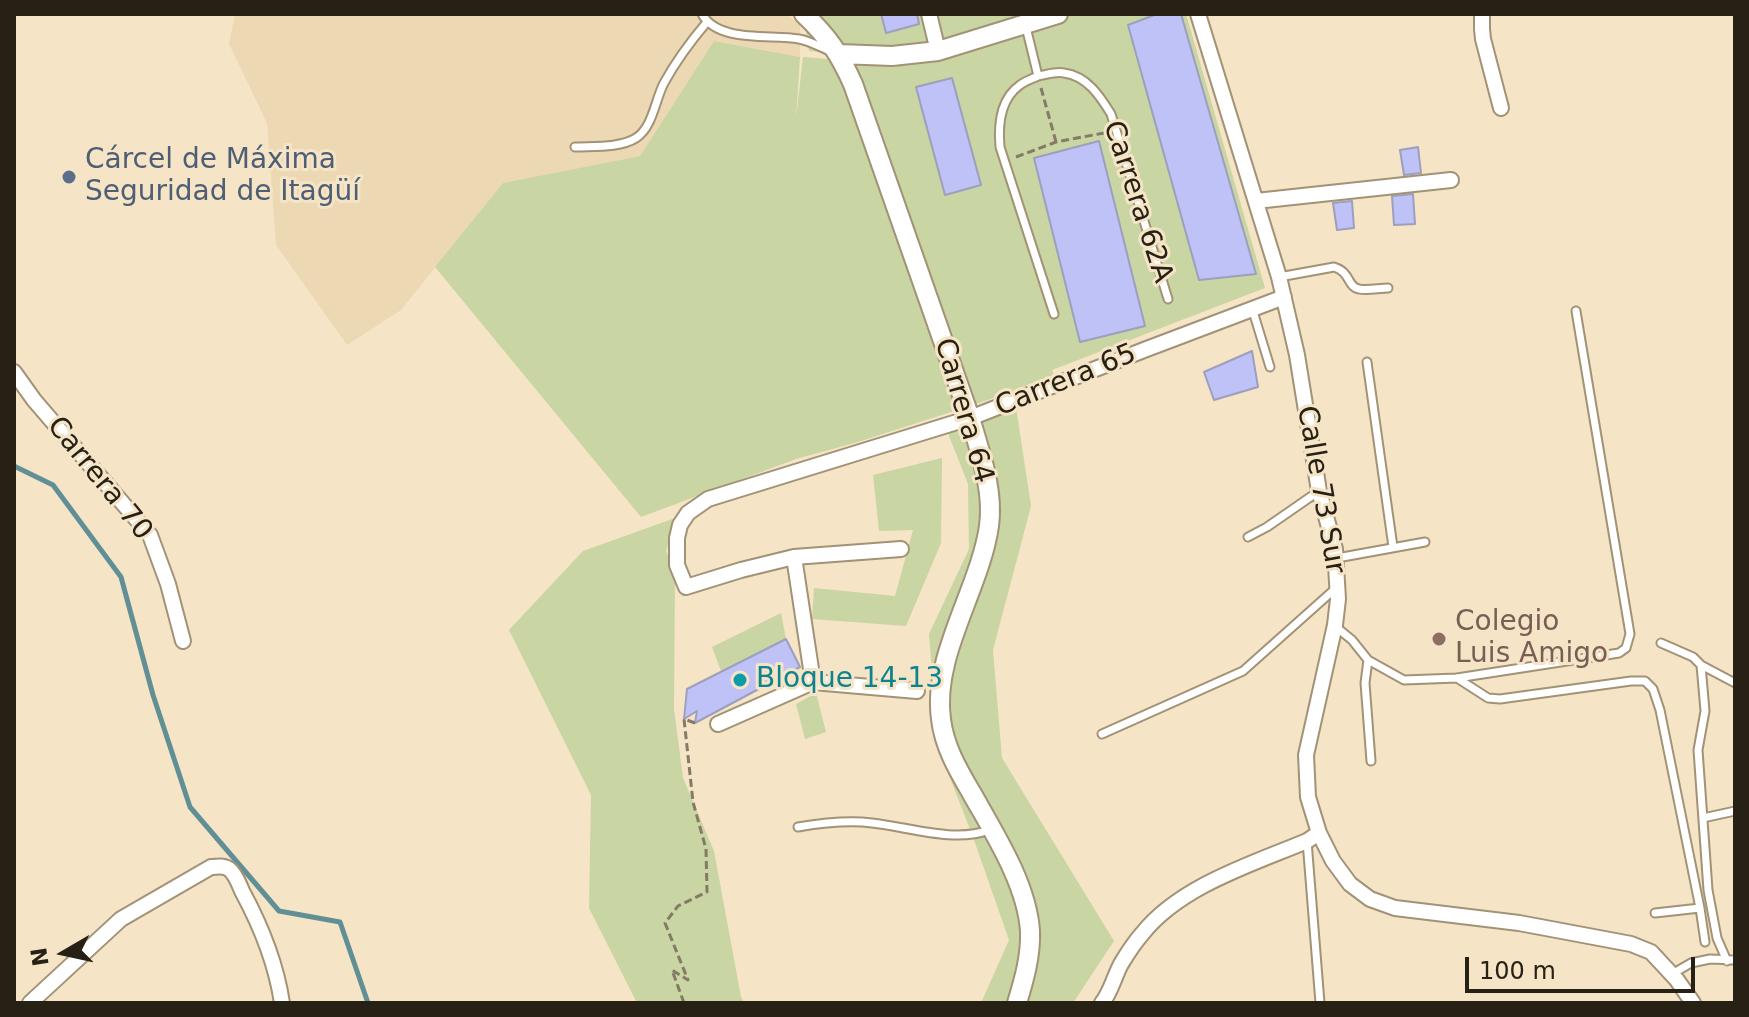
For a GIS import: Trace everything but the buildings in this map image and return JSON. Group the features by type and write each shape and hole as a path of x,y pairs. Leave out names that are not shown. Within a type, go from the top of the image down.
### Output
{"street":[{"name":"Carrera 64","path":"804,14 839,54 853,84 970,418 988,486 989,523 982,556 941,679 941,720 953,759 992,829 1026,904 1030,932 1028,965 1017,1003"},
{"path":"929,14 938,51"},
{"path":"839,54 892,56 938,51 1024,19 1058,14"},
{"name":"Calle 73 Sur","path":"1198,14 1279,277 1297,355 1319,491 1336,558 1338,587 1335,625 1306,755 1313,837 1350,884 1370,899 1395,908 1519,923 1631,944 1651,952 1693,1003"},
{"path":"1482,14 1483,39 1501,108"},
{"path":"1256,201 1451,180"},
{"name":"Carrera 65","path":"794,557 686,587 677,565 677,538 680,525 688,513 708,499 970,418 1284,297"},
{"name":"Carrera 70","path":"14,372 34,400 150,535 168,584 183,641"},
{"path":"813,682 794,557 901,549"},
{"path":"718,724 813,682 917,691"},
{"path":"1102,1003 1121,964 1142,932 1176,900 1313,837"},
{"path":"30,1003 121,919 211,867 222,866 229,868 234,875 256,915 277,975 282,1003"}],"lane":[{"path":"575,147 626,142 639,136 650,120 663,86 704,18 725,33 801,39 839,54"},
{"path":"1024,19 1038,76 1019,86 1008,99 998,124 1000,147 1054,314"},
{"name":"Carrera 62A","path":"1038,76 1063,72 1084,81 1099,93 1111,114 1168,299"},
{"path":"1279,277 1334,267 1346,273 1358,289 1388,288"},
{"path":"1252,308 1270,367"},
{"path":"1335,625 1368,660 1404,680 1457,678 1619,653 1626,648 1630,634 1576,311"},
{"path":"1367,362 1393,547"},
{"path":"1248,537 1319,491"},
{"path":"1336,558 1425,542"},
{"path":"1102,734 1243,671 1338,587"},
{"path":"1661,643 1693,657 1701,665 1735,683"},
{"path":"1368,660 1365,683 1371,761"},
{"path":"1701,665 1705,711 1698,750 1708,890 1717,938 1731,960"},
{"path":"1457,678 1488,698 1500,699 1631,681 1645,681 1653,689 1660,710 1705,942"},
{"path":"1703,818 1735,811"},
{"path":"798,827 826,822 869,822 958,835 992,829"},
{"path":"1313,837 1320,1003"},
{"path":"1655,913 1700,908"},
{"path":"1672,974 1691,963 1710,959 1731,960"}],"path":[{"path":"1041,89 1056,142"},
{"path":"1005,163 1056,142 1116,131"},
{"path":"684,1003 672,970 688,980 665,923 678,906 707,892 706,849 693,802 684,719 695,723"}],"shaded area":[{"path":"235,14 786,14 800,25 800,57 714,41 640,156 503,183 401,310 347,345 276,245 267,123 229,44"}],"green space":[{"path":"797,14 1186,14 1265,288 1052,370 1054,375 985,401 796,459 641,517 435,267 503,183 640,156 714,41 800,57 796,119 803,57 869,66 865,55 809,51 804,20"},
{"path":"1014,394 1031,506 993,650 1002,758 1114,941 1073,1003 981,1003 1009,940 938,747 929,634 969,549 968,484 942,418"},
{"path":"942,458 941,543 906,626 812,619 814,588 895,596 913,530 879,531 873,475"},
{"path":"678,517 666,551 675,570 674,709 683,778 714,851 744,1003 637,1003 589,908 591,795 509,630 583,551"},
{"path":"781,613 786,639 721,671 712,647"},
{"path":"816,693 826,732 805,739 796,704"}],"waterway":[{"path":"14,466 53,485 121,577 153,695 190,807 279,911 340,922 368,1003"}],"place":[{"name":"Cárcel de Máxima Seguridad de Itagüí","path":"69,177"},
{"name":"Colegio Luis Amigo","path":"1439,639"},
{"name":"Bloque 14-13","path":"740,680"}]}
